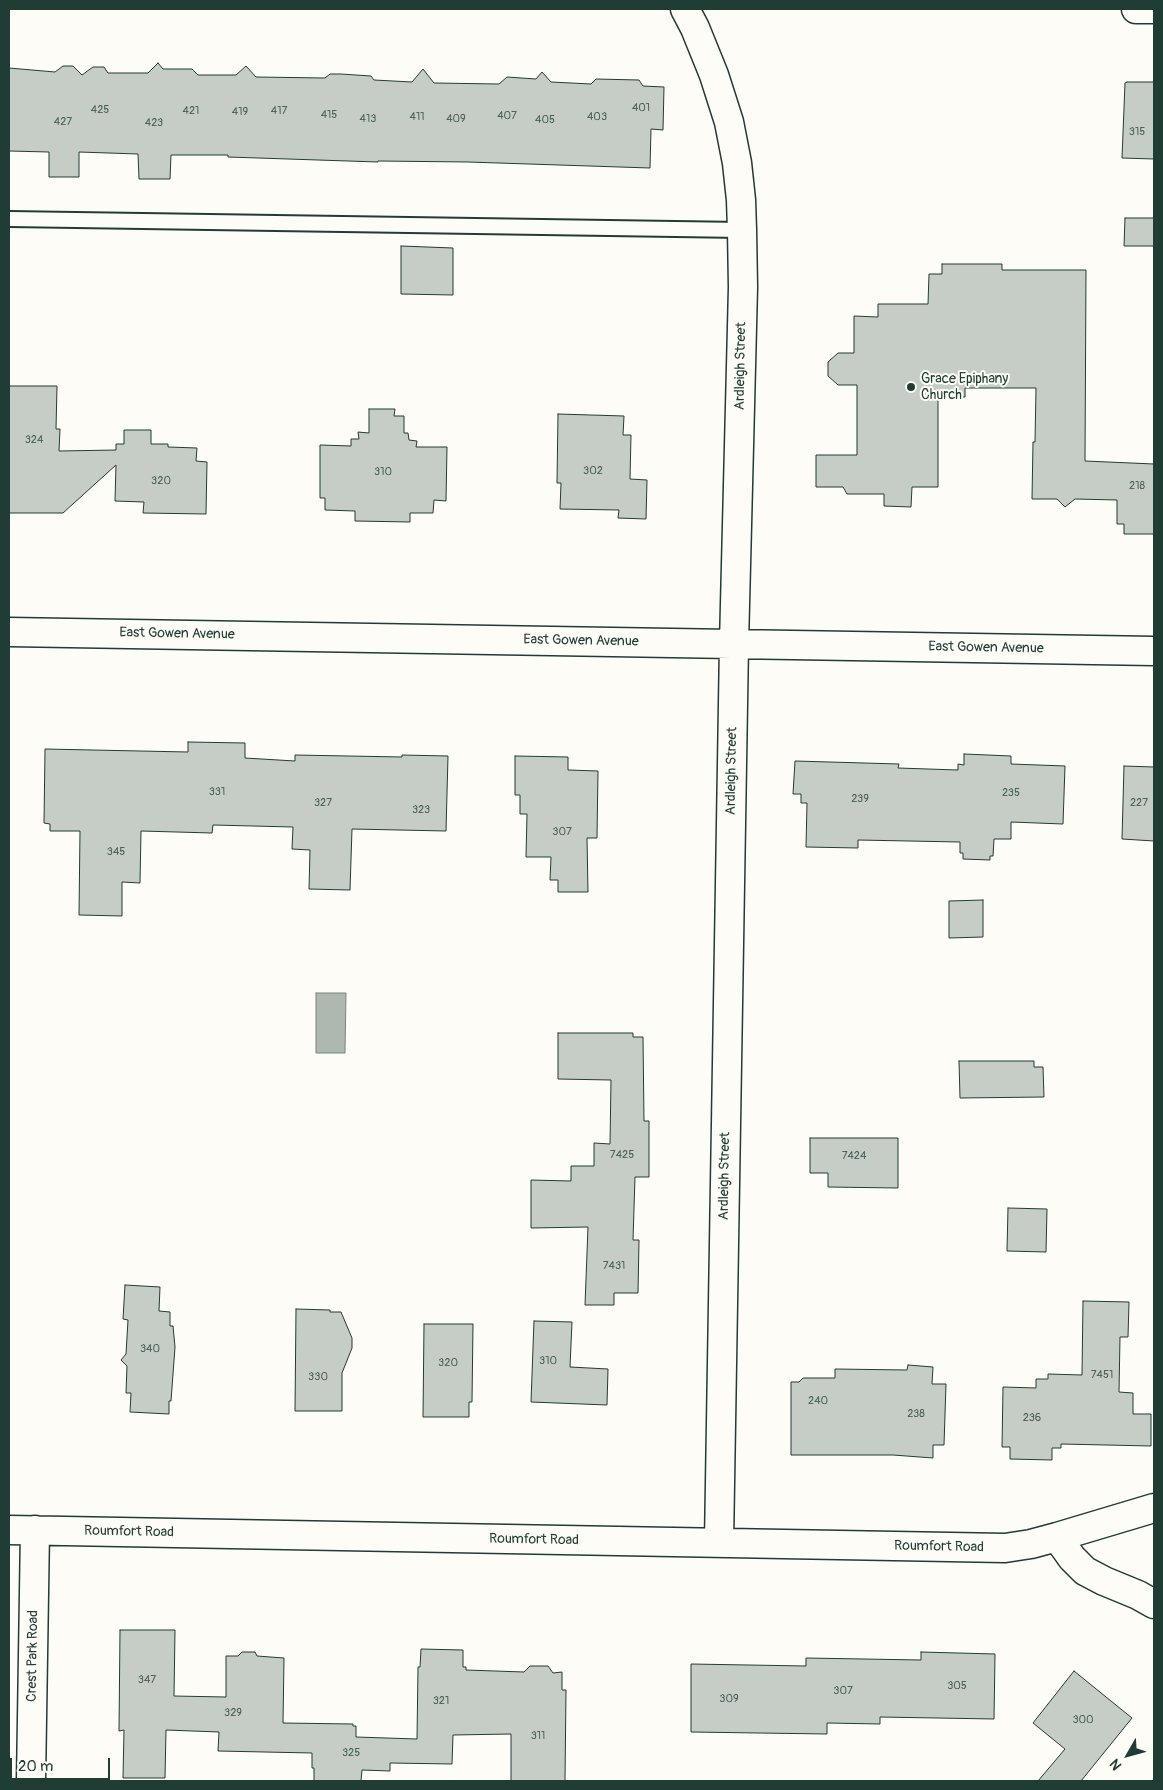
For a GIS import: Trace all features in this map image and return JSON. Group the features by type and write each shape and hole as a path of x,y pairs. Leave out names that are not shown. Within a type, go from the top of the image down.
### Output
{"street":[{"name":"Ardleigh Street","path":"686,9 696,28 714,75 729,122 740,191 742,230 743,287 734,644 720,1543"},
{"path":"1136,9 1154,9"},
{"name":"East Gowen Avenue","path":"9,632 1154,651"},
{"name":"Roumfort Road","path":"22,1530 1005,1548 1031,1544 1154,1508"},
{"name":"Crest Park Road","path":"22,1530 31,1781"},
{"path":"1057,1537 1072,1558 1085,1571 1154,1604"}],"lane":[{"path":"9,219 742,230"}],"shaded area":[{"path":"316,993 346,993 345,1053 316,1053"}],"building":[{"path":"158,63 163,69 192,69 198,75 236,75 246,66 256,77 325,78 330,74 341,74 371,76 374,80 412,82 423,69 434,83 499,84 507,77 536,79 542,72 551,82 591,84 596,79 639,80 643,86 664,87 663,130 651,129 650,168 468,162 378,162 228,157 228,155 171,155 170,179 139,179 138,154 79,152 79,177 49,177 49,152 9,151 9,68 55,72 63,66 73,66 82,75 93,67 104,67 108,73 148,73"},
{"path":"1154,82 1154,159 1122,158 1125,83"},
{"path":"1125,218 1154,218 1154,246 1124,246"},
{"path":"401,246 453,248 453,295 401,294"},
{"name":"Grace Epiphany Church","path":"942,264 1002,264 1002,270 1086,270 1085,461 1154,464 1154,534 1124,534 1124,524 1117,524 1117,500 1075,499 1065,507 1057,499 1032,499 1036,388 965,388 965,397 938,397 938,487 912,487 911,507 884,506 884,494 847,494 843,487 816,487 816,455 857,455 857,385 838,385 828,376 828,362 838,353 854,353 854,316 878,317 878,304 928,304 929,274 942,274"},
{"path":"9,386 57,386 56,429 60,429 59,451 116,450 116,444 124,444 124,430 151,430 151,444 168,444 168,447 197,448 196,461 207,462 206,514 143,513 144,502 115,501 116,465 63,513 9,513"},
{"path":"369,409 395,409 394,416 404,416 404,433 408,433 409,440 417,441 416,447 447,447 446,501 434,500 433,513 410,513 410,522 355,521 355,511 325,510 325,498 320,498 320,445 351,446 351,439 359,439 358,432 369,433"},
{"path":"558,414 624,416 623,435 631,435 630,479 647,480 646,519 618,518 619,510 560,509 561,483 557,483"},
{"path":"188,742 245,743 245,758 295,761 295,755 448,756 446,831 352,829 350,890 309,889 310,850 292,849 293,827 213,825 212,833 141,831 140,883 122,882 122,916 79,915 80,831 50,831 50,824 44,823 45,749 188,752"},
{"path":"964,754 1011,756 1011,764 1065,766 1063,824 1011,822 1011,839 994,839 993,856 990,856 990,860 963,859 963,853 960,853 960,842 858,840 858,848 806,847 807,803 801,803 801,794 793,794 795,761 899,764 898,768 958,770 958,764 964,765"},
{"path":"515,756 568,757 568,770 598,771 597,838 587,838 588,892 558,892 558,880 550,880 551,857 526,857 527,814 520,814 520,795 515,795"},
{"path":"1124,766 1154,767 1154,841 1122,839"},
{"path":"983,900 983,937 949,938 949,901"},
{"path":"558,1033 633,1033 633,1037 643,1037 644,1121 649,1121 649,1177 635,1177 633,1240 639,1240 638,1293 614,1293 614,1305 585,1305 588,1227 531,1228 531,1180 571,1181 571,1166 594,1166 594,1143 610,1144 611,1080 558,1079"},
{"path":"959,1061 1034,1061 1034,1067 1043,1067 1044,1097 960,1098"},
{"path":"810,1138 898,1138 898,1188 828,1187 828,1173 810,1173"},
{"path":"1008,1208 1047,1209 1046,1252 1007,1251"},
{"path":"125,1285 160,1287 159,1311 170,1312 170,1326 173,1326 175,1347 169,1414 130,1412 131,1393 126,1393 127,1366 121,1360 126,1354 128,1320 123,1319"},
{"path":"1083,1301 1129,1302 1128,1337 1120,1337 1119,1392 1133,1393 1133,1414 1151,1414 1151,1446 1061,1444 1061,1448 1052,1448 1052,1460 1010,1459 1010,1447 1002,1447 1003,1387 1036,1388 1036,1379 1048,1379 1048,1374 1082,1375"},
{"path":"296,1309 341,1312 352,1338 352,1348 342,1373 342,1411 295,1411"},
{"path":"534,1321 572,1322 570,1367 608,1369 607,1405 531,1402"},
{"path":"424,1324 473,1324 472,1402 469,1402 469,1417 423,1417"},
{"path":"908,1365 933,1367 932,1384 946,1384 944,1445 933,1445 933,1458 893,1455 791,1455 791,1382 799,1382 803,1378 835,1378 835,1369 907,1370"},
{"path":"120,1630 175,1630 174,1696 226,1697 226,1656 238,1656 242,1652 255,1652 257,1656 284,1658 283,1723 353,1724 353,1726 356,1726 356,1737 417,1739 418,1667 420,1667 421,1649 463,1650 463,1667 466,1667 466,1670 524,1672 530,1666 548,1666 553,1673 562,1672 562,1690 566,1690 565,1781 511,1781 511,1734 453,1735 452,1764 390,1763 390,1771 362,1770 361,1781 314,1781 312,1753 218,1751 219,1732 166,1730 165,1778 123,1778 124,1730 119,1731"},
{"path":"921,1652 995,1654 994,1719 880,1717 880,1724 827,1723 827,1734 691,1732 691,1664 806,1666 806,1658 921,1660"},
{"path":"1074,1671 1132,1718 1081,1781 1038,1781 1065,1749 1033,1723"}],"place":[{"name":"Grace Epiphany Church","path":"911,387"}]}
